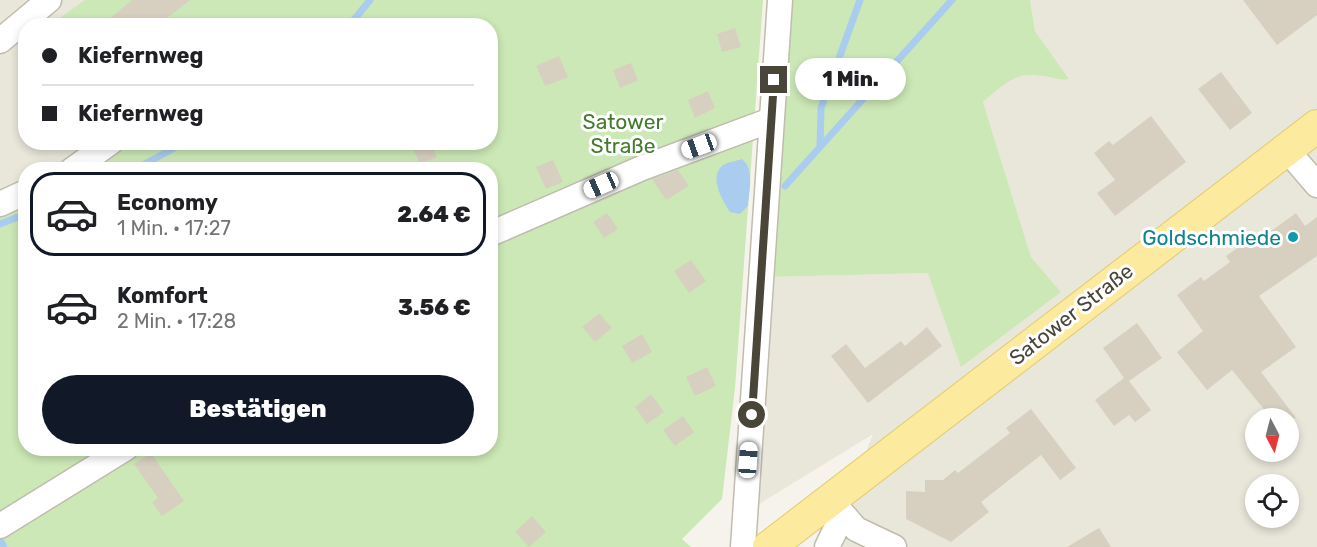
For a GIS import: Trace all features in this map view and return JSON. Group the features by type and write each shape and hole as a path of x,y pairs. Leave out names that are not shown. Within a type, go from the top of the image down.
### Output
{"main road":[{"name":"Satower Straße","path":"769,547 836,507 1317,126"}],"street":[{"path":"27,18 49,0"},
{"path":"743,547 780,0"},
{"path":"0,41 18,26"},
{"path":"498,231 642,168 771,120"},
{"path":"1286,149 1317,185"},
{"path":"83,162 100,150"},
{"path":"0,204 18,196"},
{"path":"0,526 113,456"},
{"path":"827,547 836,507"},
{"path":"836,507 856,529 894,547"}],"shaded area":[{"path":"0,0 263,0 241,18 18,18 18,150 82,150 68,162 18,162 18,188 0,193"},
{"path":"1030,0 1317,0 1317,547 844,547 831,541 873,434 759,504 751,495 769,277 928,273 1060,291 1031,257 983,102 1009,79 1031,73 1069,79 1035,31"}],"green space":[{"name":"Satower Straße","path":"85,0 763,0 735,388 722,499 682,539 691,547 0,547 0,190 18,185 18,456 498,456 498,162 66,162 80,150 498,150 498,18 60,18"},
{"path":"792,0 1030,0 1035,31 1069,79 1038,75 1020,76 1012,79 983,102 1031,257 1061,292 961,367 928,273 769,277"}],"water":[{"path":"742,159 749,168 750,181 748,206 740,214 730,212 718,189 717,176 723,165"}],"building":[{"path":"132,0 190,0 167,18 111,18"},
{"path":"1243,0 1317,0 1317,15 1277,45"},
{"path":"735,28 741,47 722,52 717,34"},
{"path":"559,56 568,77 545,86 536,66"},
{"path":"631,63 638,80 620,88 613,70"},
{"path":"1221,72 1252,113 1230,130 1198,89"},
{"path":"708,91 715,108 695,118 688,100"},
{"path":"1151,116 1186,162 1115,216 1097,193 1115,180 1094,153 1109,141 1113,145"},
{"path":"414,150 434,150 437,157 419,162"},
{"path":"553,160 563,182 546,189 536,167"},
{"path":"678,170 689,186 666,200 652,179"},
{"path":"607,213 618,229 604,238 593,222"},
{"path":"1296,213 1305,226 1317,217 1317,256 1259,296 1296,347 1261,372 1288,408 1263,408 1232,370 1207,390 1177,352 1203,331 1177,295 1201,277 1204,281 1230,262 1226,256 1256,235 1259,240"},
{"path":"691,260 706,281 689,293 674,271"},
{"path":"599,313 612,328 595,342 582,327"},
{"path":"1137,323 1162,358 1129,381 1151,410 1135,422 1129,415 1114,426 1095,400 1124,378 1103,348"},
{"path":"927,327 942,346 868,403 831,356 846,344 865,368 901,341 905,346"},
{"path":"642,334 652,352 632,363 622,346"},
{"path":"707,367 716,386 695,396 686,377"},
{"path":"651,394 664,412 647,424 635,407"},
{"path":"1031,409 1076,468 1060,480 1041,455 981,502 989,512 951,542 906,519 906,491 925,492 925,480 943,480 955,470 958,473 1010,433 1006,428"},
{"path":"683,416 694,432 675,446 663,430"},
{"path":"146,456 153,456 184,501 162,516 152,502 158,498 134,464"},
{"path":"532,516 546,532 529,547 515,532"},
{"path":"1099,528 1111,547 1067,547"}],"waterway":[{"path":"355,18 370,0"},
{"path":"820,146 821,108 860,0"},
{"path":"785,186 952,0"},
{"path":"149,162 170,150"},
{"path":"0,224 18,217"},
{"path":"0,540 4,547"}],"place":[{"name":"Goldschmiede","path":"1293,237"}],"route":[{"path":"752,415 774,80"}]}
